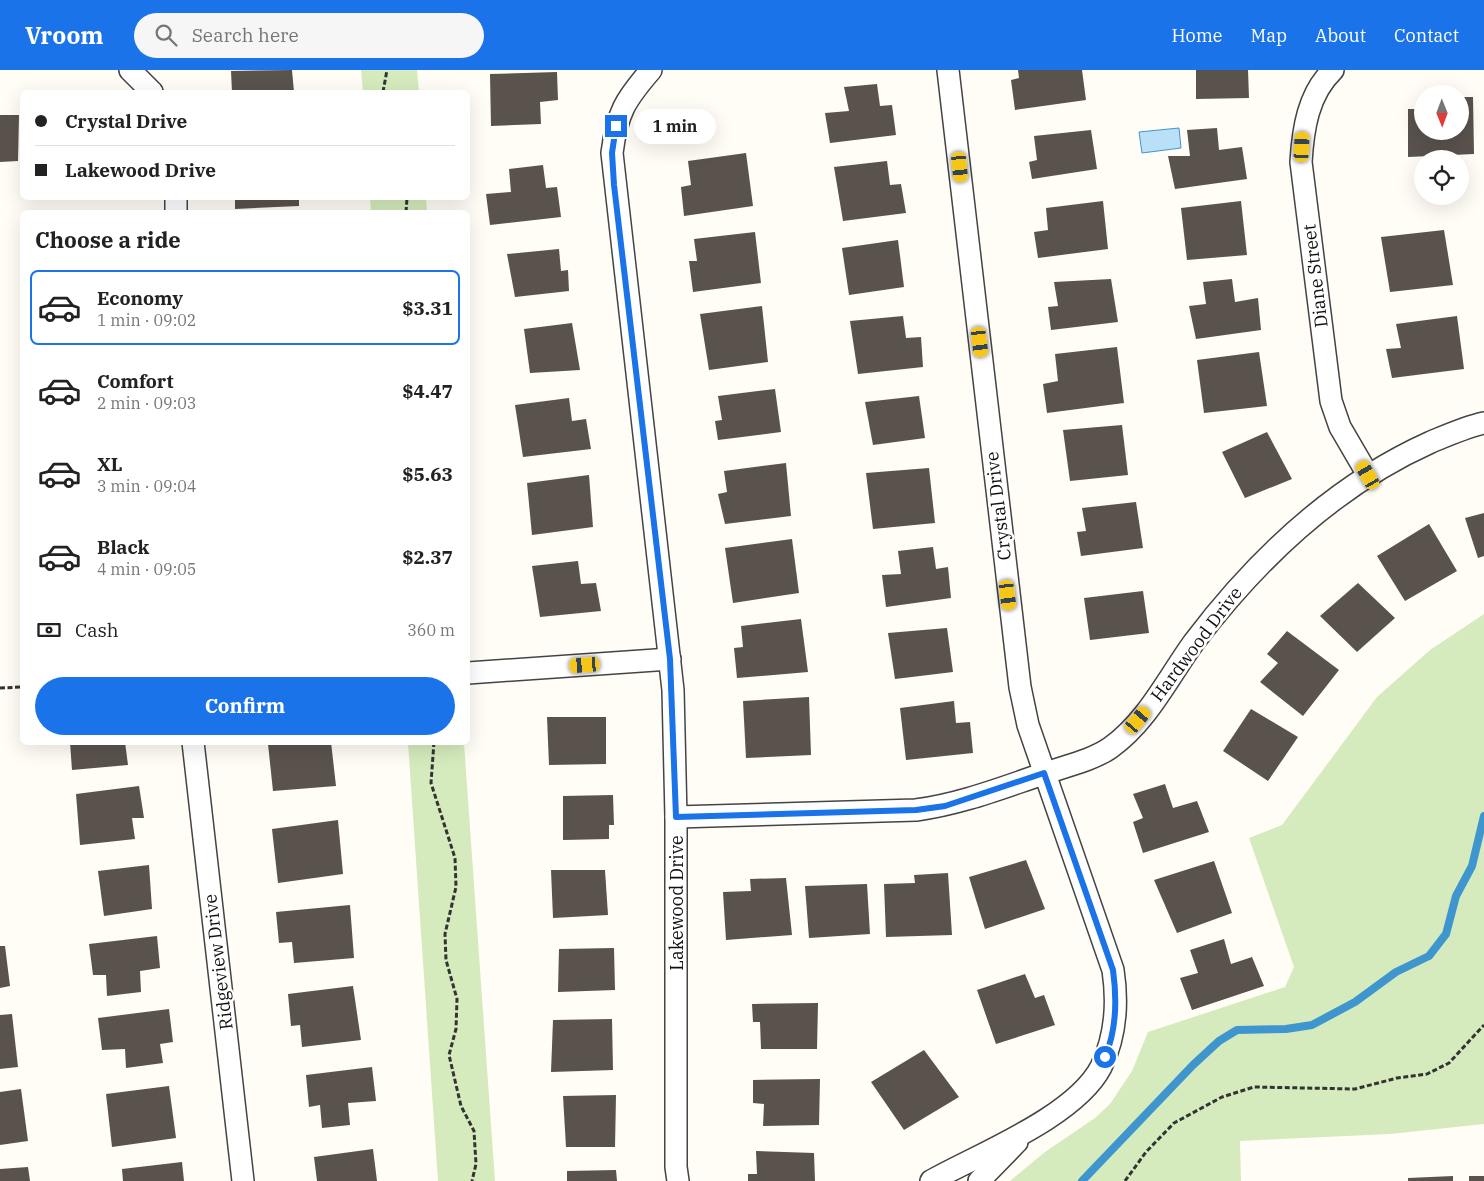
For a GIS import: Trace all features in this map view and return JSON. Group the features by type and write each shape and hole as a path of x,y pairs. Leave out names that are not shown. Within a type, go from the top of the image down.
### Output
{"street":[{"name":"Lakewood Drive","path":"651,70 624,105 616,126 612,153 614,185 670,659 676,817 676,1167 678,1181"},
{"name":"Crystal Drive","path":"931,1181 1026,1131 1069,1102 1085,1088 1100,1068 1110,1046 1116,1002 1113,970 1028,725 1020,687 948,70"},
{"name":"Diane Street","path":"1331,72 1316,92 1310,108 1303,133 1301,162 1332,401 1340,427 1368,475"},
{"name":"Hardwood Drive","path":"676,817 916,810 945,806 1084,760 1109,749 1129,732 1230,597 1268,556 1304,522 1368,475 1414,450 1450,434 1484,423"},
{"path":"470,673 670,659"},
{"name":"Ridgeview Drive","path":"193,745 243,1181"},
{"name":"Crystal Drive","path":"978,1181 1026,1131"}],"path":[{"path":"383,90 387,70"},
{"path":"0,688 20,687"},
{"path":"434,745 431,783 455,858 456,887 445,934 446,960 456,999 456,1029 449,1055 461,1106 474,1130 476,1164 472,1181"},
{"path":"1125,1181 1146,1152 1174,1124 1222,1097 1254,1087 1355,1089 1397,1078 1427,1074 1449,1063 1484,1025"}],"green space":[{"path":"361,70 417,70 419,90 363,90"},
{"path":"370,200 426,200 427,210 371,210"},
{"path":"1484,614 1484,1124 1390,1134 1240,1141 1241,1181 1010,1181 1045,1152 1095,1118 1110,1104 1132,1071 1148,1032 1285,987 1294,967 1249,838 1282,825 1377,697 1430,650"},
{"path":"408,745 464,745 495,1181 438,1181"}],"water":[{"path":"1179,128 1181,148 1142,153 1139,132"}],"building":[{"path":"292,70 294,90 232,90 231,71"},
{"path":"1018,70 1082,70 1086,100 1015,110 1011,80 1019,78"},
{"path":"1196,70 1248,70 1249,98 1196,99"},
{"path":"557,72 558,100 540,102 541,124 491,126 490,74"},
{"path":"877,84 880,106 892,105 896,135 830,143 825,113 849,111 844,87"},
{"path":"1469,97 1473,97 1474,154 1469,154 1469,150 1414,150 1414,157 1408,157 1408,109 1414,109 1414,140 1469,140"},
{"path":"0,115 19,115 18,161 0,162"},
{"path":"1217,128 1219,150 1242,147 1247,179 1175,189 1168,156 1190,156 1187,130"},
{"path":"1091,130 1097,169 1032,179 1029,162 1037,160 1034,136"},
{"path":"746,153 753,206 684,216 681,187 691,185 688,161"},
{"path":"887,161 890,185 901,184 906,213 843,221 834,167"},
{"path":"543,165 546,188 557,187 561,217 490,225 486,194 511,192 509,169"},
{"path":"235,200 299,200 299,206 235,209"},
{"path":"1103,201 1108,249 1038,258 1034,232 1048,230 1046,208"},
{"path":"1241,201 1247,255 1187,260 1181,208"},
{"path":"1444,230 1453,285 1390,292 1381,237"},
{"path":"755,232 761,283 693,292 689,261 697,261 694,239"},
{"path":"898,240 904,287 849,295 842,248"},
{"path":"559,249 561,271 568,270 569,291 515,297 507,254"},
{"path":"1111,279 1118,322 1051,330 1048,307 1058,306 1054,282"},
{"path":"1232,279 1235,302 1258,298 1261,330 1196,339 1189,306 1206,304 1203,282"},
{"path":"762,306 768,362 709,370 700,314"},
{"path":"903,316 906,338 921,337 923,367 858,374 850,321"},
{"path":"1457,316 1464,369 1392,378 1386,349 1401,348 1396,324"},
{"path":"572,323 580,370 530,373 524,329"},
{"path":"1117,347 1124,403 1047,413 1043,384 1058,381 1055,354"},
{"path":"1259,352 1267,406 1204,413 1197,360"},
{"path":"775,389 781,432 718,440 715,421 722,420 718,396"},
{"path":"919,396 925,438 873,445 865,402"},
{"path":"569,398 572,421 586,419 591,449 523,457 515,405"},
{"path":"1122,425 1128,475 1070,481 1063,430"},
{"path":"1267,432 1292,479 1245,498 1222,452"},
{"path":"786,463 791,516 725,524 718,494 727,492 724,471"},
{"path":"929,468 935,523 873,529 866,473"},
{"path":"589,475 593,527 532,535 527,483"},
{"path":"1136,502 1143,548 1081,556 1077,532 1086,531 1082,508"},
{"path":"1484,513 1484,556 1478,558 1465,518"},
{"path":"1429,524 1457,571 1405,601 1377,556"},
{"path":"792,539 799,593 733,603 725,548"},
{"path":"933,547 936,569 948,567 951,598 886,607 882,575 901,574 898,551"},
{"path":"578,561 581,584 596,583 601,611 540,617 532,566"},
{"path":"1358,583 1395,618 1357,652 1320,616"},
{"path":"1143,591 1149,633 1090,640 1084,598"},
{"path":"801,619 808,672 737,678 734,648 743,647 741,626"},
{"path":"947,628 953,672 895,679 888,633"},
{"path":"1287,631 1339,670 1303,716 1260,682 1278,663 1267,654"},
{"path":"809,697 811,755 746,758 743,701"},
{"path":"954,701 956,723 970,722 973,753 906,760 900,708"},
{"path":"1251,709 1298,737 1268,781 1223,751"},
{"path":"547,717 606,717 606,764 549,765"},
{"path":"70,745 125,745 128,765 72,770"},
{"path":"268,745 331,745 336,786 273,791"},
{"path":"1165,784 1173,808 1197,801 1209,832 1143,853 1133,822 1143,818 1133,794"},
{"path":"139,786 144,818 132,818 135,839 80,845 76,794"},
{"path":"613,795 614,825 609,825 609,839 563,840 563,796"},
{"path":"338,820 343,874 278,883 272,829"},
{"path":"1026,860 1045,909 985,929 969,877"},
{"path":"1214,861 1232,913 1177,933 1154,880"},
{"path":"149,865 152,909 104,916 98,871"},
{"path":"551,870 605,870 608,915 553,918"},
{"path":"948,873 952,935 886,937 884,884 915,883 914,875"},
{"path":"786,878 792,935 726,940 723,892 751,891 750,879"},
{"path":"867,884 870,934 809,938 805,886"},
{"path":"350,905 354,958 294,963 292,942 279,943 276,912"},
{"path":"157,936 160,968 140,971 141,992 107,996 106,975 93,975 89,944"},
{"path":"1224,939 1231,964 1252,957 1264,986 1192,1010 1180,978 1198,973 1190,950"},
{"path":"0,946 5,946 10,986 0,988"},
{"path":"614,948 615,990 558,992 559,949"},
{"path":"1025,974 1035,998 1044,995 1055,1025 996,1044 977,990"},
{"path":"353,986 361,1040 302,1047 300,1025 291,1026 288,994"},
{"path":"818,1003 817,1049 761,1049 760,1022 753,1022 752,1004"},
{"path":"169,1009 173,1042 160,1044 163,1063 126,1068 125,1049 102,1050 98,1018"},
{"path":"12,1014 18,1067 0,1069 0,1015"},
{"path":"612,1019 613,1070 551,1072 553,1020"},
{"path":"924,1050 959,1097 904,1130 871,1082"},
{"path":"372,1067 376,1101 348,1103 350,1125 322,1128 320,1105 309,1107 306,1075"},
{"path":"820,1079 819,1125 763,1126 764,1104 753,1103 753,1080"},
{"path":"169,1086 176,1138 112,1147 106,1094"},
{"path":"21,1089 28,1141 0,1145 0,1092"},
{"path":"616,1095 615,1147 566,1147 563,1096"},
{"path":"373,1149 377,1181 317,1181 314,1157"},
{"path":"756,1151 814,1153 815,1181 748,1181 748,1174 757,1174"},
{"path":"182,1162 184,1181 123,1181 122,1169"},
{"path":"28,1167 30,1181 0,1181 0,1169"},
{"path":"616,1170 617,1181 567,1181 567,1171"},
{"path":"1453,1176 1453,1181 1408,1181 1408,1178"},
{"path":"1469,1176 1484,1176 1484,1181 1469,1181"}],"waterway":[{"path":"1082,1181 1193,1065 1219,1041 1237,1030 1286,1029 1312,1025 1355,1002 1396,972 1429,956 1446,934 1456,896 1472,866 1484,816"}],"route":[{"path":"616,126 612,153 614,185 673,690 676,817 916,810 945,806 977,797 1044,773 1113,970 1116,994 1115,1018 1110,1046 1105,1057"}]}
